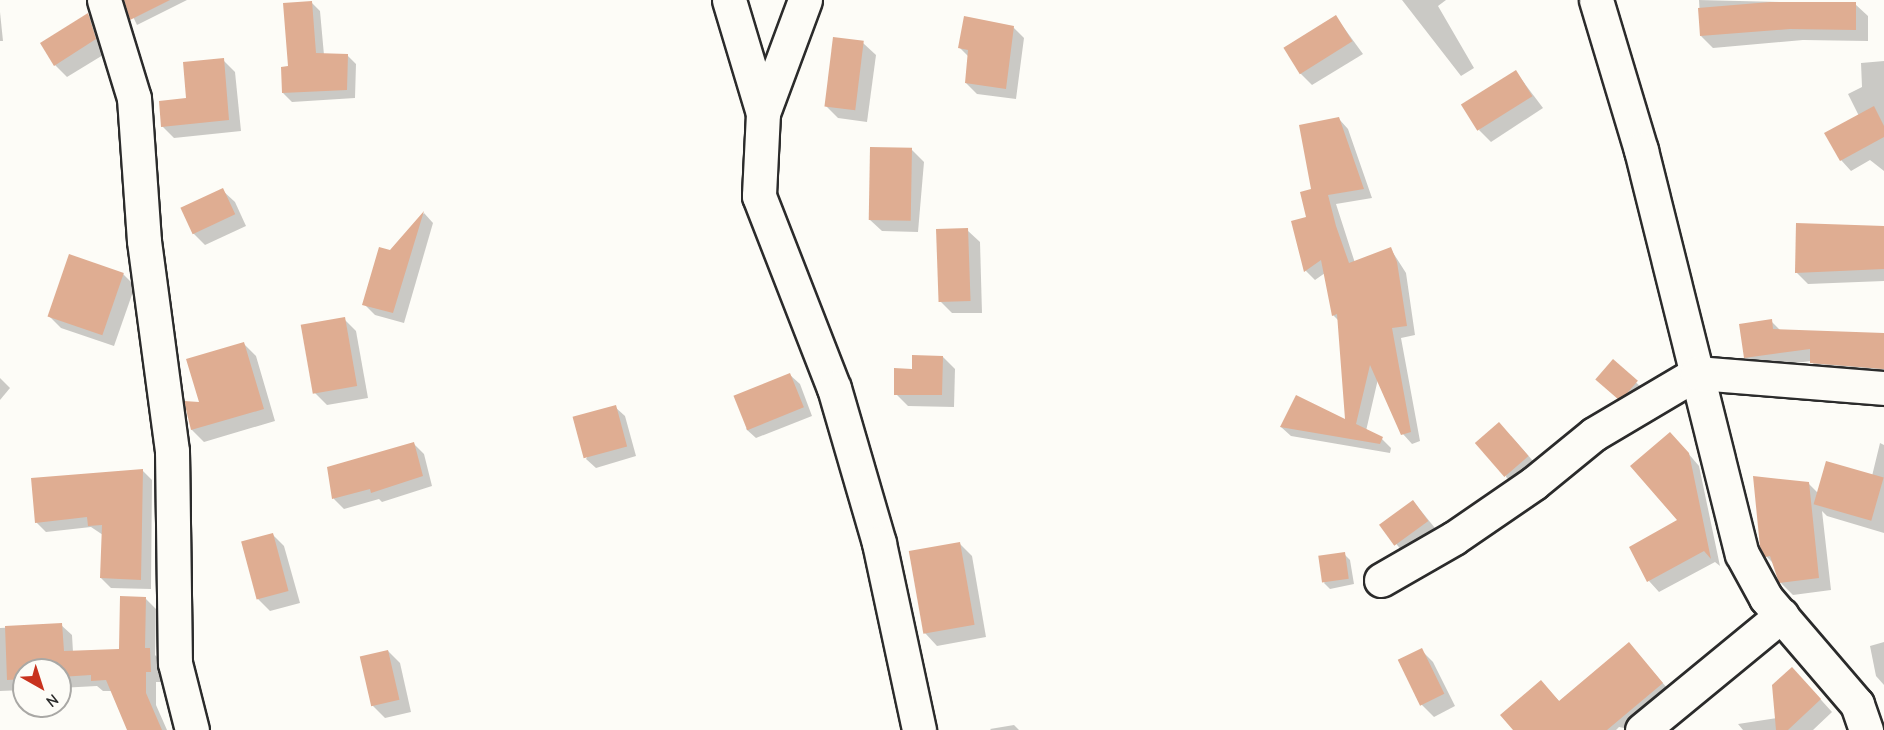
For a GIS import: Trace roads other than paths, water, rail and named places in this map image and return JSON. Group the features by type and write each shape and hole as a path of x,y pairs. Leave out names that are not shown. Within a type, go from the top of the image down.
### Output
{"street":[{"path":"104,0 134,98 144,241 172,451 175,663 192,730"},
{"path":"729,0 763,113"},
{"path":"805,0 763,113 759,196 834,388 879,543 919,730"},
{"path":"1596,0 1641,150 1742,554 1766,598 1857,704 1866,730"},
{"path":"1381,580 1463,532 1534,483 1594,434 1697,373 1758,381 1884,388"},
{"path":"1642,730 1782,615"}]}
